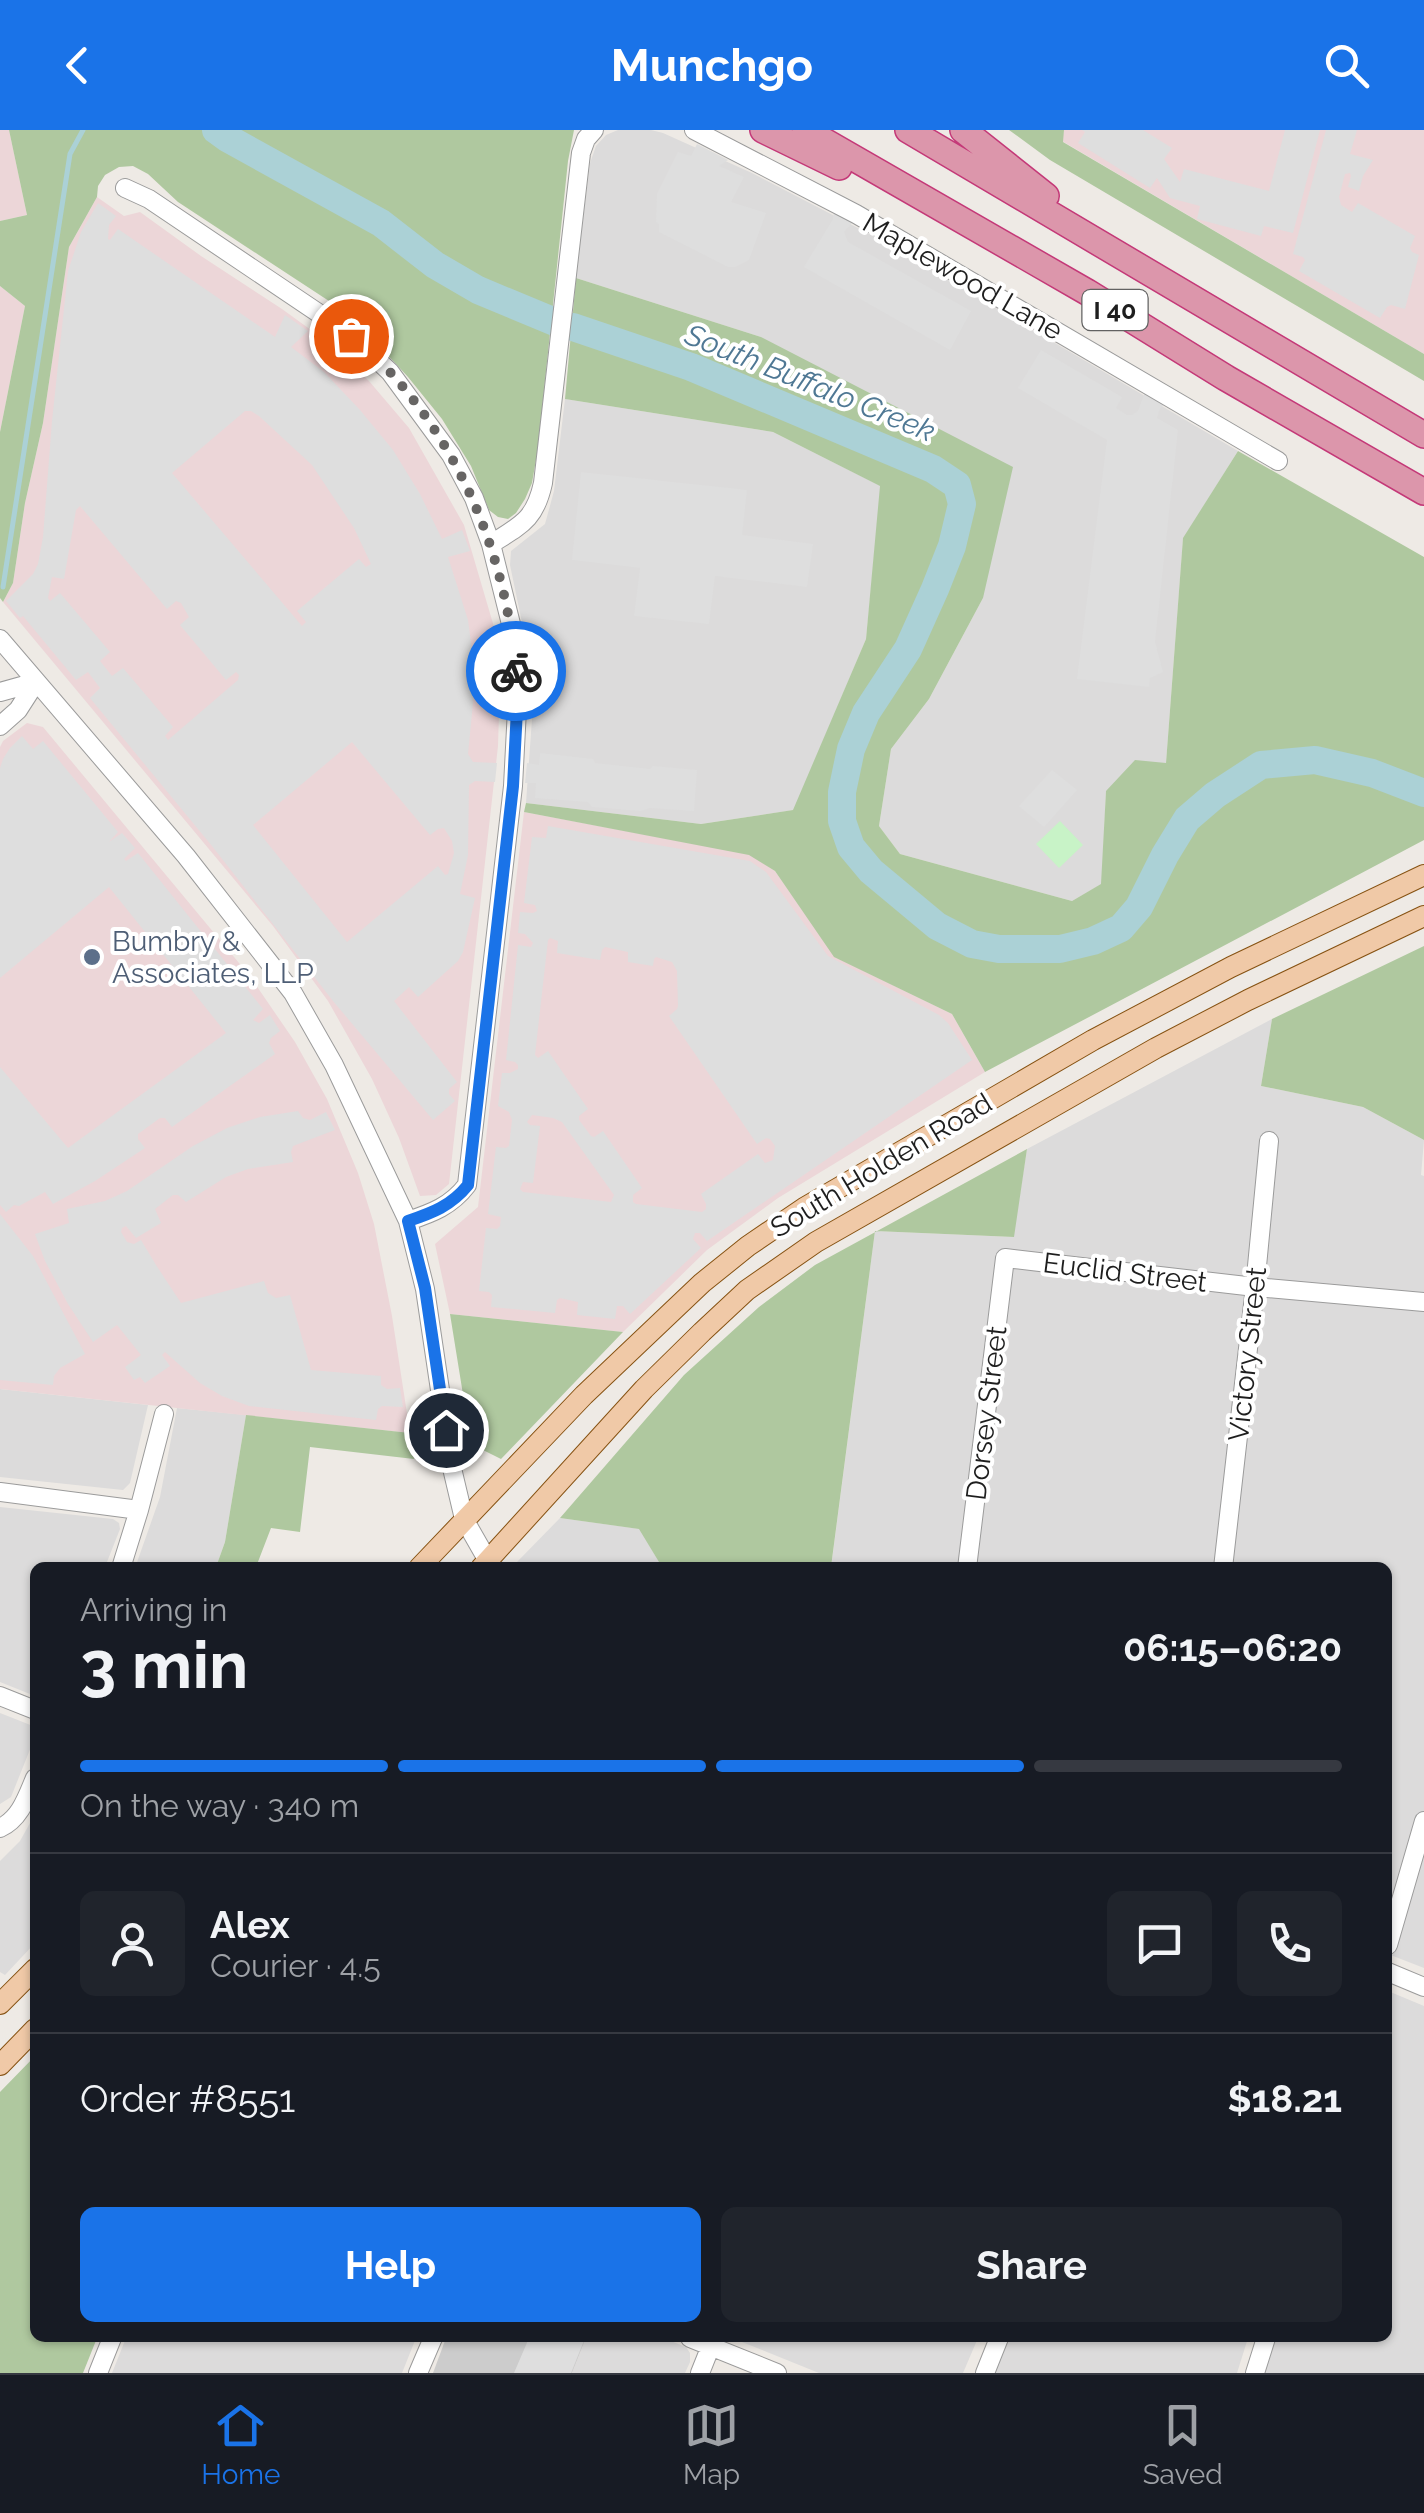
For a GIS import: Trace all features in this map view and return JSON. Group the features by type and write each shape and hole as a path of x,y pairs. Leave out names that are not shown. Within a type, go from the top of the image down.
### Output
{"highway":[{"path":"763,130 1087,292"},
{"name":"I 40","path":"805,130 1424,492"},
{"name":"I 40","path":"908,130 1424,435"},
{"path":"963,130 1116,252"}],"main road":[{"name":"South Holden Road","path":"425,1562 584,1395 702,1283 748,1246 804,1208 1093,1040 1231,967 1424,875"},
{"name":"South Holden Road","path":"490,1562 644,1389 702,1332 748,1290 816,1242 1156,1048 1424,916"},
{"path":"0,2004 30,1973"},
{"path":"0,2065 30,2034"}],"street":[{"path":"491,544 521,525 538,504 580,153 594,130"},
{"name":"Maplewood Lane","path":"694,130 850,210 1278,461"},
{"path":"125,188 150,199 310,306 390,372 451,455 474,498 491,544 513,632 518,690 513,786 468,1185 458,1198 440,1210 408,1221"},
{"path":"0,639 186,856 294,992 334,1065 408,1221 425,1288 451,1464 464,1519 486,1562"},
{"path":"0,692 36,682"},
{"path":"0,726 18,710 36,682"},
{"name":"Victory Street","path":"1223,1562 1268,1140"},
{"name":"Euclid Street","path":"1005,1258 1424,1302"},
{"name":"Dorsey Street","path":"967,1562 1005,1258"},
{"path":"123,1562 164,1414"},
{"path":"0,1492 139,1510"},
{"path":"0,1696 30,1708"},
{"path":"0,1828 24,1804 30,1790"},
{"path":"1392,1931 1424,1821"},
{"path":"1392,1974 1424,1986"},
{"path":"98,2373 110,2342"},
{"path":"418,2373 431,2342"},
{"path":"700,2373 712,2342 777,2373"},
{"path":"984,2373 997,2342"},
{"path":"1254,2373 1265,2342"}],"shaded area":[{"path":"0,130 9,130 27,215 0,221"},
{"path":"618,130 663,133 752,173 879,239 1238,451 1183,539 1166,763 1106,791 1102,884 1072,901 900,854 879,826 891,749 929,699 983,598 761,337 576,278 590,163 596,146 606,135"},
{"path":"1064,130 1424,130 1424,354 1062,141"},
{"path":"1082,130 1143,130 1172,148 1164,159 1180,182 1184,169 1269,191 1285,130 1320,130 1293,233 1264,226 1261,236 1197,219 1200,206 1170,198 1157,178 1150,188 1078,143 1085,132"},
{"path":"1326,130 1357,130 1350,154 1373,160 1359,191 1348,187 1351,176 1345,174 1339,197 1341,205 1352,212 1358,203 1415,236 1410,248 1419,255 1405,309 1391,305 1380,318 1299,271 1305,260 1293,254"},
{"path":"697,144 728,160 719,166 744,177 731,202 766,213 749,260 735,267 659,232 657,194 678,152 691,156"},
{"path":"97,197 124,216 140,212 329,343 369,381 409,428 464,525 494,627 500,680 498,746 449,1184 436,1195 420,1196 372,1079 328,1001 273,926 3,602 13,583 43,423 69,247"},
{"path":"98,203 116,216 109,225 108,239 118,229 275,337 285,315 308,331 291,347 324,372 393,450 442,539 462,530 470,551 448,557 468,620 473,658 468,754 473,762 497,763 495,782 475,781 469,785 468,855 460,894 475,898 463,952 418,997 409,987 394,1001 457,1082 449,1089 455,1101 433,1120 90,698 100,688 88,672 76,680 6,601 38,564 68,271 81,232","holes":["245,411 259,416 312,465 354,528 371,564 366,567 359,559 297,611 306,622 302,626 172,473","80,506 167,609 176,601 181,603 189,617 180,625 226,680 236,672 239,675 238,680 168,740 165,736 173,727 123,668 112,676 100,661 110,652 60,593 50,601 48,598 52,577 64,579 76,510","352,742 430,835 444,828 454,853 448,874 438,866 347,942 253,825"]},
{"path":"834,212 852,223 844,232 848,242 971,311 950,350 804,267"},
{"path":"0,286 25,306 0,432"},
{"path":"1041,350 1122,397 1116,408 1127,415 1138,411 1145,392 1165,404 1157,418 1178,430 1155,642 1163,672 1150,678 1149,687 1077,679 1107,440 1018,388"},
{"path":"565,399 773,432 881,486 866,639 794,810 701,824 526,803 532,719 530,661 510,565 511,551 545,524 554,491"},
{"path":"581,472 747,490 742,535 813,544 807,587 715,576 709,624 634,616 640,568 572,560"},
{"path":"27,723 43,727 249,975 295,1042 327,1099 374,1224 410,1433 0,1389 0,747"},
{"path":"22,736 33,749 43,741 118,832 109,842 122,833 135,848 124,859 138,853 263,1009 253,1020 259,1023 270,1015 280,1031 269,1043 275,1054 172,1127 160,1118 138,1134 145,1148 53,1204 45,1192 6,1212 0,1205 0,1067 68,1148 226,1033 109,887 0,978 0,768 10,748"},
{"path":"540,753 650,769 653,766 697,770 694,811 592,807 588,802 535,798 536,783 525,783 527,763 539,765"},
{"path":"1052,770 1077,790 1044,827 1019,806"},
{"path":"524,812 749,854 775,871 835,957 952,1014 985,1072 778,1198 707,1250 623,1332 450,1314 435,1244 478,1207"},
{"path":"548,826 750,861 766,872 828,956 939,1015 972,1060 707,1241 695,1233 693,1239 701,1248 630,1314 623,1306 617,1306 615,1319 577,1315 578,1302 560,1298 555,1313 491,1307 492,1295 479,1291 486,1228 500,1226 501,1217 488,1214 496,1147 509,1146 512,1120 509,1112 498,1106 502,1073 518,1069 515,1062 506,1060 518,945 531,947 533,943 525,934 518,933 520,912 537,911 535,905 524,903 532,837 546,838","holes":["550,938 558,941 557,953 600,960 605,947 628,952 628,962 653,966 656,957 672,962 677,971 678,1006 669,1016 757,1144 770,1139 775,1146 773,1160 765,1163 758,1154 701,1194 706,1204 702,1212 633,1202 633,1195 642,1188 603,1131 591,1136 579,1120 588,1109 548,1051 538,1058 535,1055","532,1115 562,1122 614,1195 611,1202 520,1189 523,1182 533,1183 540,1126 527,1122"]},
{"path":"1272,1019 1261,1086 1363,1107 1424,1140 1424,1968 1392,1956 1392,1562 832,1562 875,1231 1013,1237 1027,1149"},
{"path":"298,1111 310,1120 326,1112 335,1130 293,1146 293,1162 248,1169 226,1177 186,1202 173,1195 155,1209 161,1223 136,1238 126,1226 121,1232 127,1242 141,1240 181,1303 264,1281 268,1293 276,1298 290,1295 311,1370 381,1376 381,1385 387,1389 400,1388 403,1407 382,1406 376,1420 249,1406 200,1383 165,1352 162,1355 170,1366 145,1383 140,1377 134,1380 125,1367 141,1355 117,1325 93,1342 68,1304 35,1234 69,1223 67,1209 105,1201 127,1191 227,1128 260,1117"},
{"path":"0,1214 33,1256 85,1354 60,1368 53,1385 0,1380"},
{"path":"0,1389 148,1405 130,1483 123,1490 0,1477"},
{"path":"177,1408 246,1415 225,1542 218,1562 137,1562 160,1497"},
{"path":"0,1507 113,1519 119,1523 107,1562 30,1562 30,1694 0,1682"},
{"path":"560,1518 640,1529 659,1562 517,1562"},
{"path":"0,1713 30,1725 30,1750 11,1797 0,1804"},
{"path":"30,1823 30,1948 5,1975 0,1972 0,1861 20,1841"},
{"path":"1392,1993 1424,2006 1424,2373 1265,2373 1275,2342 1392,2342"},
{"path":"124,2342 414,2342 402,2373 112,2373"},
{"path":"445,2342 584,2342 572,2373 433,2373"},
{"path":"527,2342 583,2342 571,2373 514,2373"},
{"path":"584,2342 673,2342 690,2353 685,2373 572,2373"},
{"path":"742,2342 976,2342 963,2373 819,2373"},
{"path":"1007,2342 1247,2342 1237,2373 994,2373"}],"green space":[{"path":"9,130 574,130 538,448 532,483 516,513 508,519 489,510 471,466 442,419 370,336 329,301 178,202 148,174 133,166 119,167 105,175 98,186 97,197 69,247 43,423 13,583 3,602 0,432 25,306 0,286 0,221 27,215"},
{"path":"1009,130 1064,130 1063,142 1424,354 1424,381 1050,160"},
{"path":"576,278 761,337 1013,467 983,598 929,699 891,749 879,826 900,854 1072,901 1101,884 1106,791 1135,760 1166,763 1183,538 1238,451 1424,557 1424,840 985,1072 952,1014 834,957 775,871 749,855 524,812 526,803 701,824 793,810 866,639 880,486 773,432 565,399"},
{"path":"1060,821 1083,845 1059,868 1036,844"},
{"path":"1424,946 1424,1140 1363,1107 1261,1086 1272,1019"},
{"path":"1027,1149 1014,1237 877,1231"},
{"path":"875,1232 832,1562 659,1562 639,1529 560,1518 684,1375 759,1307 815,1265"},
{"path":"450,1314 623,1332 501,1459 471,1444"},
{"path":"246,1415 410,1433 414,1459 310,1447 300,1532 271,1528 258,1562 218,1562 225,1542"},
{"path":"30,2061 30,2342 95,2342 83,2373 0,2373 0,2092"}],"waterway":[{"path":"3,587 70,154 83,130"},
{"name":"South Buffalo Creek","path":"216,130 381,223 435,265 478,290 555,322"},
{"name":"South Buffalo Creek","path":"573,327 691,367 933,469 957,485 962,504 952,546 908,649 866,713 851,749 842,792 842,821 851,847 871,871 937,926 972,944 999,949 1060,949 1093,941 1121,928 1139,907 1187,819 1261,765 1315,760 1372,773 1424,793"}],"way so far":[{"path":"351,336 390,372 422,414 451,455 474,498 491,544 513,632 516,671"}],"place":[{"name":"Bumbry & Associates, LLP","path":"92,957"}],"route":[{"path":"446,1430 425,1288 408,1221 440,1210 458,1198 468,1185 513,786 516,671"}]}
